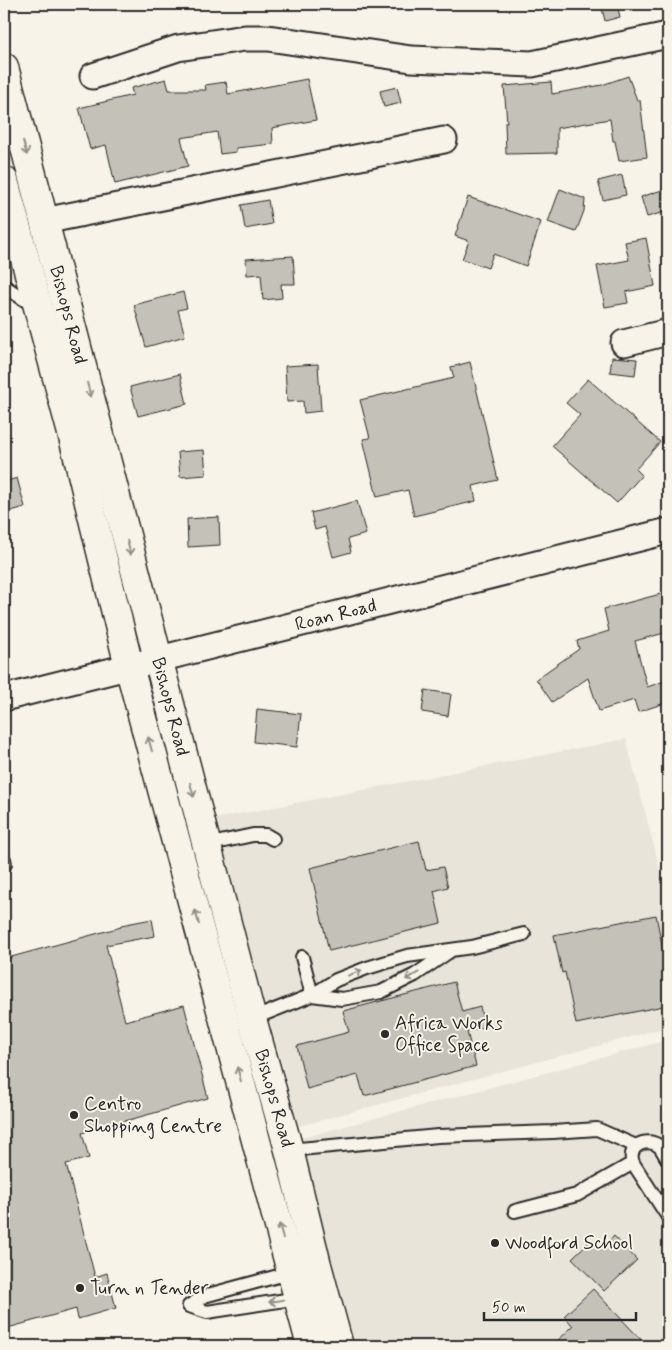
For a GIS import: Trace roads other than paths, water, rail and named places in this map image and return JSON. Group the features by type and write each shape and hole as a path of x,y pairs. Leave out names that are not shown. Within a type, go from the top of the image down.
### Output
{"main road":[{"name":"Bishops Road","path":"4,67 157,659 289,1150 309,1285 311,1346"},
{"name":"Bishops Road","path":"4,180 73,437 129,666 309,1285 338,1346"}],"street":[{"path":"93,76 178,48 244,38 268,38 410,59 532,64 668,35"},
{"path":"44,221 444,140"},
{"path":"624,343 668,332"},
{"name":"Roan Road","path":"4,698 668,531"}],"lane":[{"path":"4,286 39,309"},
{"path":"206,845 253,835 266,835 273,839"},
{"path":"4,859 4,866"},
{"path":"252,1018 312,995 336,980 368,968 407,956 472,947 524,934"},
{"path":"312,995 342,999 381,992 415,975 452,949"},
{"path":"302,957 312,995"},
{"path":"289,1150 438,1136 597,1129 636,1146"},
{"path":"668,1160 660,1147 654,1144 642,1143 636,1146 632,1154 633,1163 668,1217"},
{"path":"515,1211 578,1196 633,1163"},
{"path":"309,1285 207,1312 189,1306 204,1296 309,1285"}],"place":[{"name":"Africa Works Office Space","path":"385,1034"},
{"name":"Centro Shopping Centre","path":"74,1115"},
{"name":"Woodford School","path":"495,1243"},
{"name":"Turn n Tender","path":"80,1288"}]}
